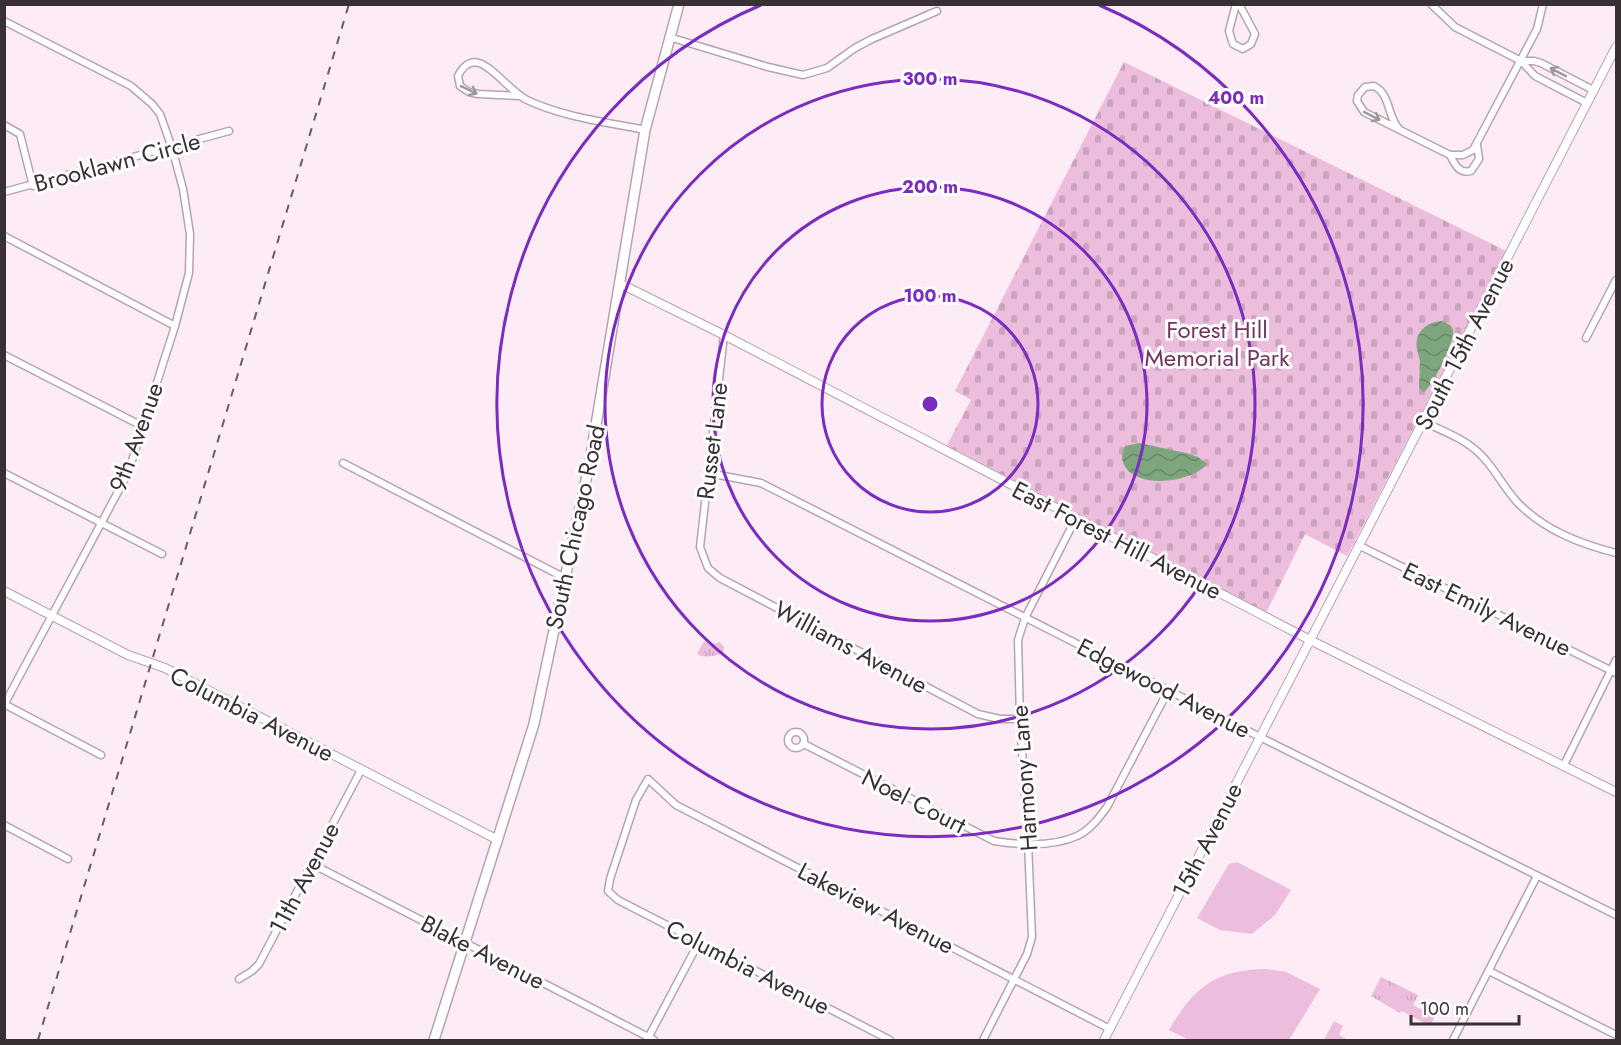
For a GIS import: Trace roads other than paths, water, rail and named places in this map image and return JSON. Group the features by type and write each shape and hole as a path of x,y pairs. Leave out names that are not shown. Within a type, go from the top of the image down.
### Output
{"main road":[{"name":"South Chicago Road","path":"434,1041 534,724 590,461 645,129 668,37 679,4"}],"street":[{"path":"1237,4 1255,34 1251,44 1243,49 1233,45 1229,35 1237,4"},
{"path":"1431,4 1455,27 1521,61 1535,76 1587,103"},
{"path":"1400,130 1394,124 1382,92 1374,86 1365,87 1357,98 1360,109 1400,130 1450,155 1469,153 1477,145 1521,61 1537,29 1544,4"},
{"path":"668,37 760,65 803,75 827,68 872,39 937,11"},
{"path":"4,21 131,86 144,96 160,114 172,148"},
{"name":"South 15th Avenue","path":"1310,640 1617,47"},
{"path":"1521,61 1541,63 1593,90"},
{"path":"520,96 480,63 470,63 458,76 460,86 469,92 520,96 558,111 645,129"},
{"path":"4,125 20,134 33,186"},
{"name":"Brooklawn Circle","path":"4,192 229,131"},
{"path":"1450,155 1458,169 1463,172 1471,171 1479,159 1477,145"},
{"name":"9th Avenue","path":"5,705 128,473 175,326 189,273 190,234 183,189 172,148"},
{"path":"4,236 175,326"},
{"path":"1586,338 1617,280"},
{"name":"East Forest Hill Avenue","path":"621,284 724,335 1310,640 1617,792"},
{"name":"Russet Lane","path":"700,547 724,335"},
{"path":"4,355 142,426"},
{"path":"1424,422 1460,440 1479,453 1519,504 1550,527 1582,544 1617,553"},
{"path":"343,464 565,578"},
{"path":"4,473 162,554"},
{"name":"Edgewood Avenue","path":"708,473 761,483 1168,691 1616,914"},
{"name":"Harmony Lane","path":"983,1041 1027,954 1032,937 1018,640 1025,618 1076,518"},
{"name":"East Emily Avenue","path":"1358,545 1614,672"},
{"name":"Williams Avenue","path":"700,547 708,568 720,578 791,614 820,632 978,714 999,719 1020,719"},
{"name":"Columbia Avenue","path":"4,591 128,655 165,668 498,840"},
{"name":"15th Avenue","path":"1104,1041 1310,640"},
{"path":"1564,765 1614,672 1617,660"},
{"name":"Noel Court","path":"804,744 982,836 1003,842 1054,842 1078,836 1094,824 1107,807 1168,691"},
{"path":"5,705 101,755"},
{"name":"11th Avenue","path":"239,979 252,971 259,963 361,770"},
{"name":"Columbia Avenue","path":"648,779 636,800 608,891 618,900 876,1037 890,1041"},
{"name":"Lakeview Avenue","path":"648,779 676,805 1110,1029"},
{"path":"4,825 68,859"},
{"name":"Blake Avenue","path":"312,864 650,1040"},
{"path":"1453,1041 1537,876"},
{"path":"650,1040 699,942"},
{"path":"1489,971 1617,1035"}],"water":[{"path":"1442,321 1452,327 1451,343 1443,363 1424,392 1419,388 1418,338 1423,329 1431,323"},
{"path":"1139,443 1186,453 1198,457 1207,464 1200,470 1179,479 1154,481 1143,479 1133,475 1126,468 1122,457 1125,446"}],"railway":[{"path":"38,1040 349,4"}],"park label":[{"name":"Forest Hill Memorial Park","path":"1217,343"}]}
